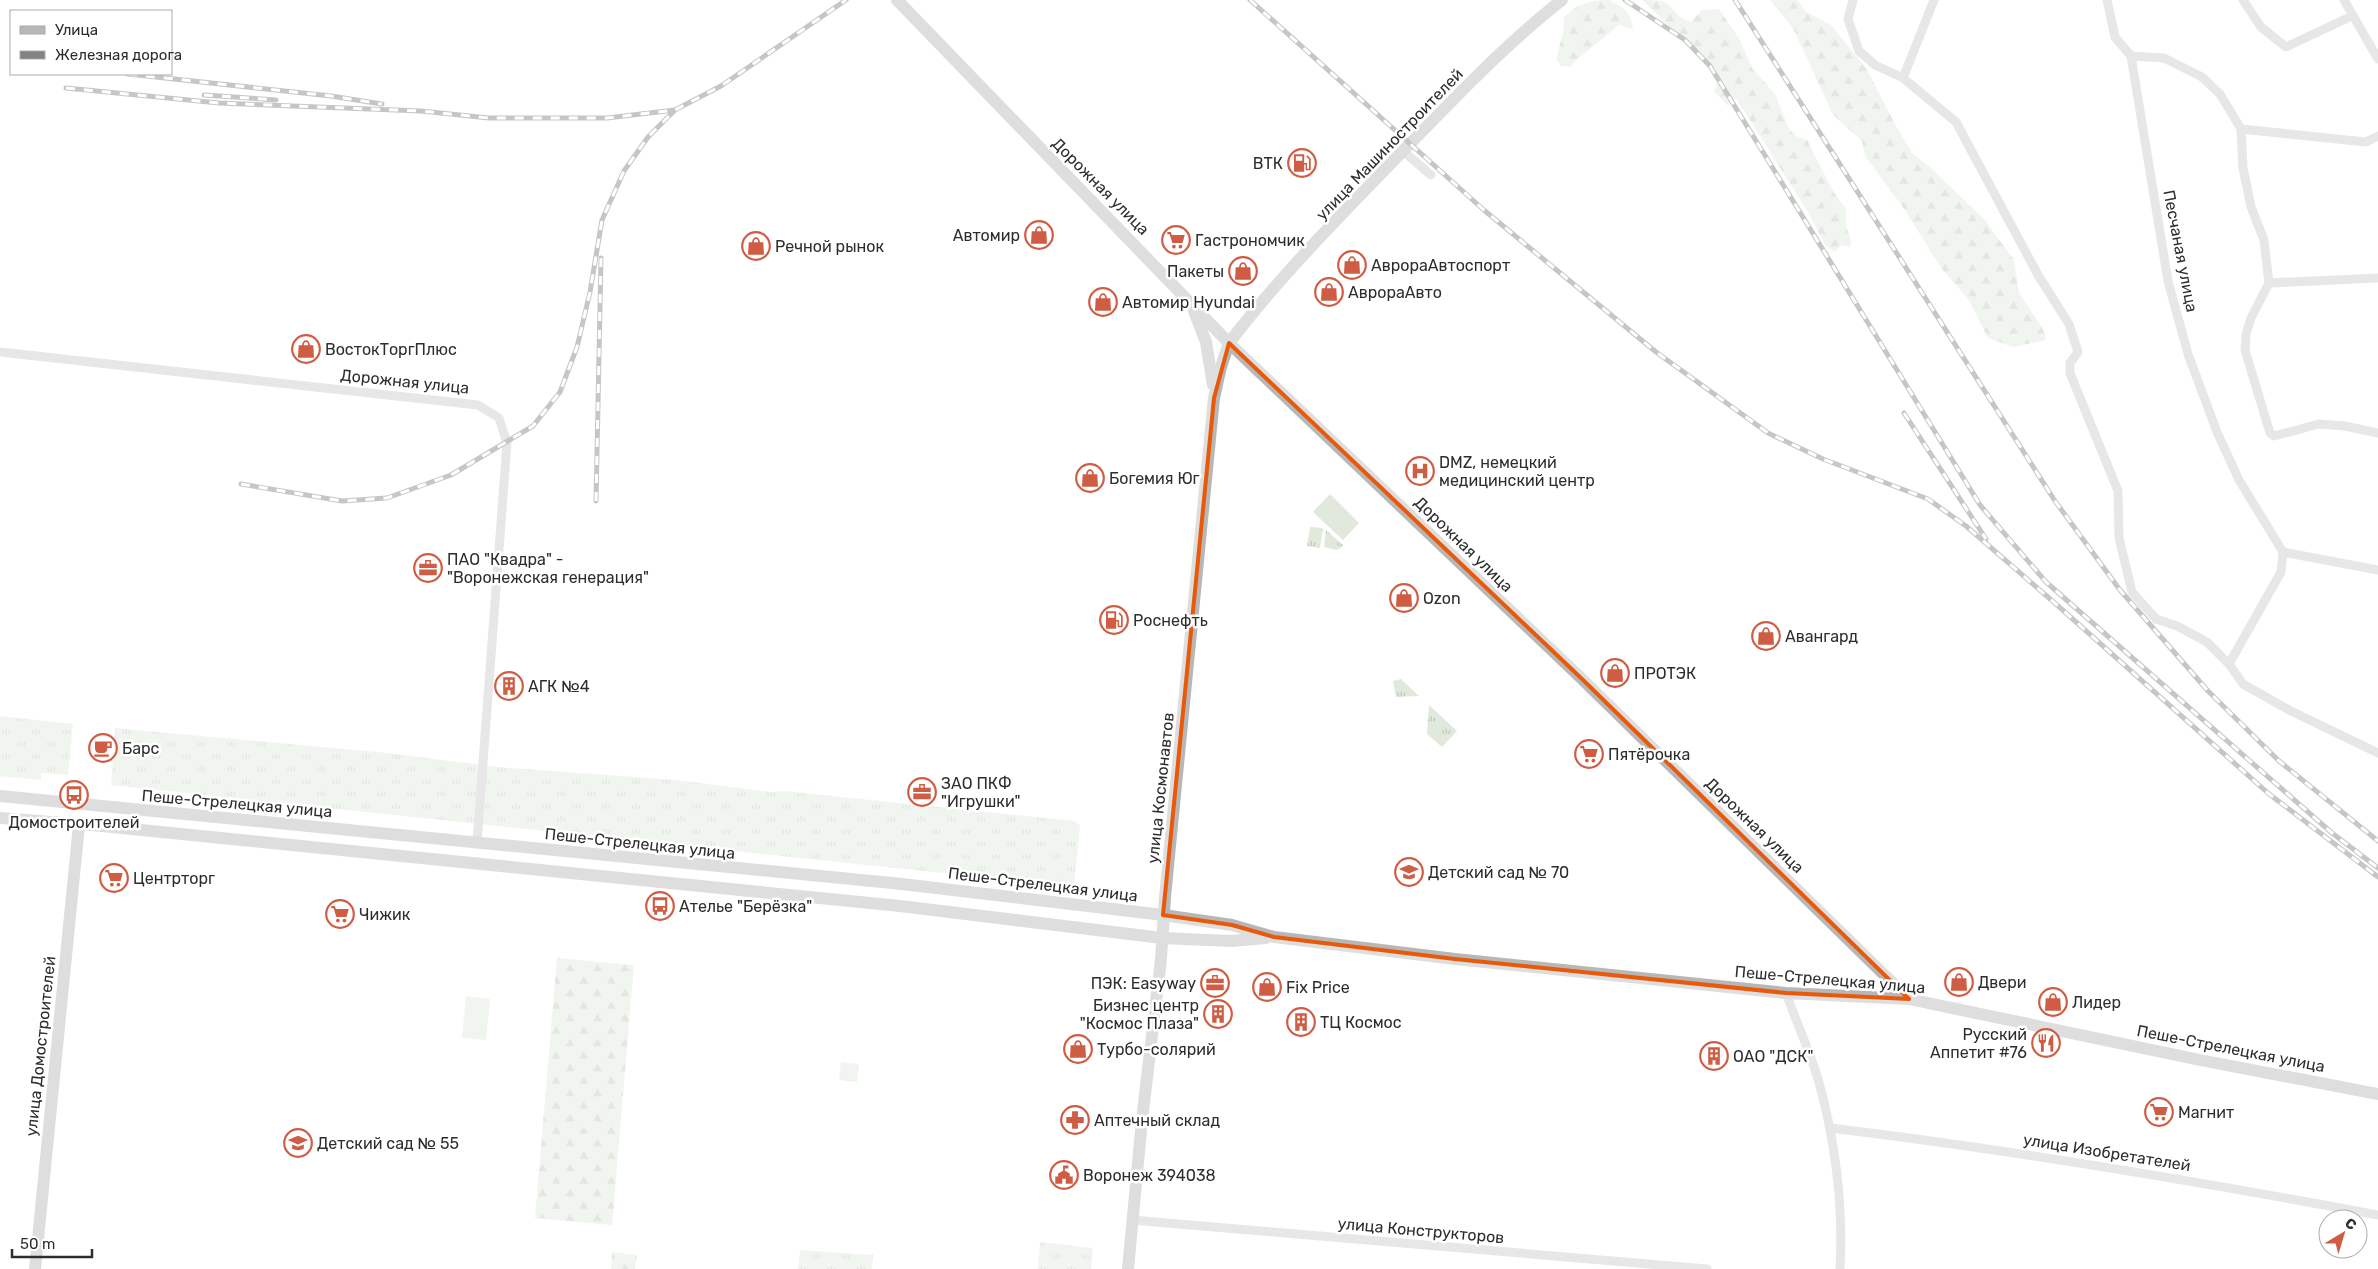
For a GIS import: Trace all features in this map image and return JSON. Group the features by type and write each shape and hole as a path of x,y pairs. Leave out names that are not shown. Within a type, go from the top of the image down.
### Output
{"street":[{"name":"Дорожная улица","path":"897,0 1229,343 1601,697 1909,999"},
{"name":"улица Машиностроителей","path":"1229,343 1333,224 1403,151 1510,42 1562,0"},
{"path":"1854,0 1848,19 1859,51 1875,65 1903,78 1956,122 2038,275 2069,324 2078,352 2070,363 2070,373 2118,491 2118,538 2132,592 2156,619 2177,626 2207,642 2229,664 2243,684 2290,711 2372,752 2378,753"},
{"path":"1903,78 1934,0"},
{"path":"2107,0 2115,37 2131,56 2164,58 2202,77 2220,94 2240,129 2243,168 2251,207 2264,240 2269,283 2251,318 2246,334 2245,350 2270,433 2274,436 2319,424 2346,426 2378,433"},
{"path":"2243,0 2261,27 2286,47 2352,16"},
{"path":"2344,0 2378,59"},
{"name":"Песчаная улица","path":"2131,56 2168,281 2188,354 2217,432 2239,480 2283,552"},
{"path":"2240,129 2366,142 2378,136"},
{"path":"1403,151 1431,175"},
{"path":"2269,283 2378,278"},
{"path":"1192,304 1206,342 1214,398"},
{"name":"улица Космонавтов","path":"1128,1269 1214,398 1220,367 1229,343"},
{"name":"Дорожная улица","path":"0,352 478,406 499,418 507,443 478,842"},
{"path":"2229,664 2281,572 2283,552 2378,570"},
{"name":"Пеше-Стрелецкая улица","path":"0,796 902,884 1163,915 1232,925 1274,937 1455,959 1786,993 1909,999 2200,1060 2378,1094"},
{"name":"Пеше-Стрелецкая улица","path":"0,818 900,906 1162,938 1231,941 1274,937"},
{"name":"улица Домостроителей","path":"35,1269 78,826"},
{"path":"1786,993 1824,1100 1830,1128 1840,1203 1840,1269"},
{"name":"улица Изобретателей","path":"1830,1128 1947,1142 2187,1180 2378,1215"},
{"name":"улица Конструкторов","path":"1132,1220 1707,1269"}],"highlighted area":[{"path":"1229,343 1581,678 1909,999 1786,993 1455,959 1274,937 1232,925 1163,915 1214,398"}],"green space":[{"path":"1609,0 1629,14 1633,29 1619,25 1575,61 1571,67 1561,66 1556,59 1563,33 1564,17 1574,8 1585,3"},
{"path":"1642,0 1662,1 1682,18 1691,22 1702,10 1719,9 1741,42 1752,68 1775,94 1789,129 1796,136 1807,140 1833,191 1846,209 1846,226 1851,240 1850,247 1841,245 1835,252 1825,245 1808,212 1736,98 1728,106 1714,91 1718,82 1710,66"},
{"path":"1770,0 1798,0 1806,12 1831,25 1866,68 1913,154 1931,168 1984,219 2014,260 2019,293 2043,329 2046,340 2013,347 1988,338 1968,299 1942,269 1902,206 1865,156 1862,141 1833,115 1793,28"},
{"path":"1330,494 1359,523 1343,540 1313,512"},
{"path":"1310,527 1323,528 1320,548 1307,546"},
{"path":"1326,530 1343,546 1337,550 1324,547"},
{"path":"1401,679 1419,696 1396,697 1393,681"},
{"path":"1429,705 1457,731 1442,747 1427,734"},
{"path":"0,716 73,724 68,775 41,773 41,780 0,776"},
{"path":"115,728 388,753 497,767 676,780 773,792 784,791 1074,821 1080,825 1074,887 111,785"},
{"path":"557,958 634,965 612,1225 535,1218"},
{"path":"466,996 490,999 486,1040 462,1038"},
{"path":"841,1062 859,1064 857,1082 839,1080"},
{"path":"1040,1242 1093,1248 1091,1269 1038,1269"},
{"path":"800,1250 873,1255 872,1269 798,1269"},
{"path":"612,1252 637,1255 635,1269 611,1269"}],"railway":[{"path":"241,484 342,501 387,498 451,475 533,426 560,392 577,347 590,292 602,220 624,171 648,137 675,110 721,86 846,0"},
{"path":"1250,0 1485,211 1656,352 1768,433 1823,459 1928,499 1966,526 2269,794 2378,877"},
{"path":"1625,0 1685,40 1710,66 1980,505 2046,582 2332,833 2378,868"},
{"path":"1735,0 2055,501 2120,590 2208,691 2279,761 2378,841"},
{"path":"137,75 331,96 382,104"},
{"path":"66,88 219,103 421,111 489,118 607,118 675,110"},
{"path":"204,95 276,100"},
{"path":"596,501 601,258"},
{"path":"1904,413 1986,539"}],"place":[{"name":"ВТК","path":"1302,163"},
{"name":"Автомир","path":"1039,235"},
{"name":"Гастрономчик","path":"1176,240"},
{"name":"Речной рынок","path":"756,246"},
{"name":"АврораАвтоспорт","path":"1352,265"},
{"name":"Пакеты","path":"1243,271"},
{"name":"АврораАвто","path":"1329,292"},
{"name":"Автомир Hyundai","path":"1103,302"},
{"name":"ВостокТоргПлюс","path":"306,349"},
{"name":"DMZ, немецкий медицинский центр","path":"1420,471"},
{"name":"Богемия Юг","path":"1090,478"},
{"name":"ПАО \"Квадра\" - \"Воронежская генерация\"","path":"428,568"},
{"name":"Ozon","path":"1404,598"},
{"name":"Роснефть","path":"1114,620"},
{"name":"Авангард","path":"1766,636"},
{"name":"ПРОТЭК","path":"1615,673"},
{"name":"АГК №4","path":"509,686"},
{"name":"Барс","path":"103,748"},
{"name":"Пятёрочка","path":"1589,754"},
{"name":"ЗАО ПКФ \"Игрушки\"","path":"922,792"},
{"name":"Домостроителей","path":"74,795"},
{"name":"Детский сад № 70","path":"1409,872"},
{"name":"Центрторг","path":"114,878"},
{"name":"Ателье \"Берёзка\"","path":"660,906"},
{"name":"Чижик","path":"340,914"},
{"name":"Двери","path":"1959,982"},
{"name":"ПЭК: Easyway","path":"1215,983"},
{"name":"Fix Price","path":"1267,987"},
{"name":"Лидер","path":"2053,1002"},
{"name":"Бизнес центр \"Космос Плаза\"","path":"1218,1014"},
{"name":"ТЦ Космос","path":"1301,1022"},
{"name":"Русский Аппетит #76","path":"2046,1043"},
{"name":"Турбо-солярий","path":"1078,1049"},
{"name":"ОАО \"ДСК\"","path":"1714,1056"},
{"name":"Магнит","path":"2159,1112"},
{"name":"Аптечный склад","path":"1075,1120"},
{"name":"Детский сад № 55","path":"298,1143"},
{"name":"Воронеж 394038","path":"1064,1175"}]}
